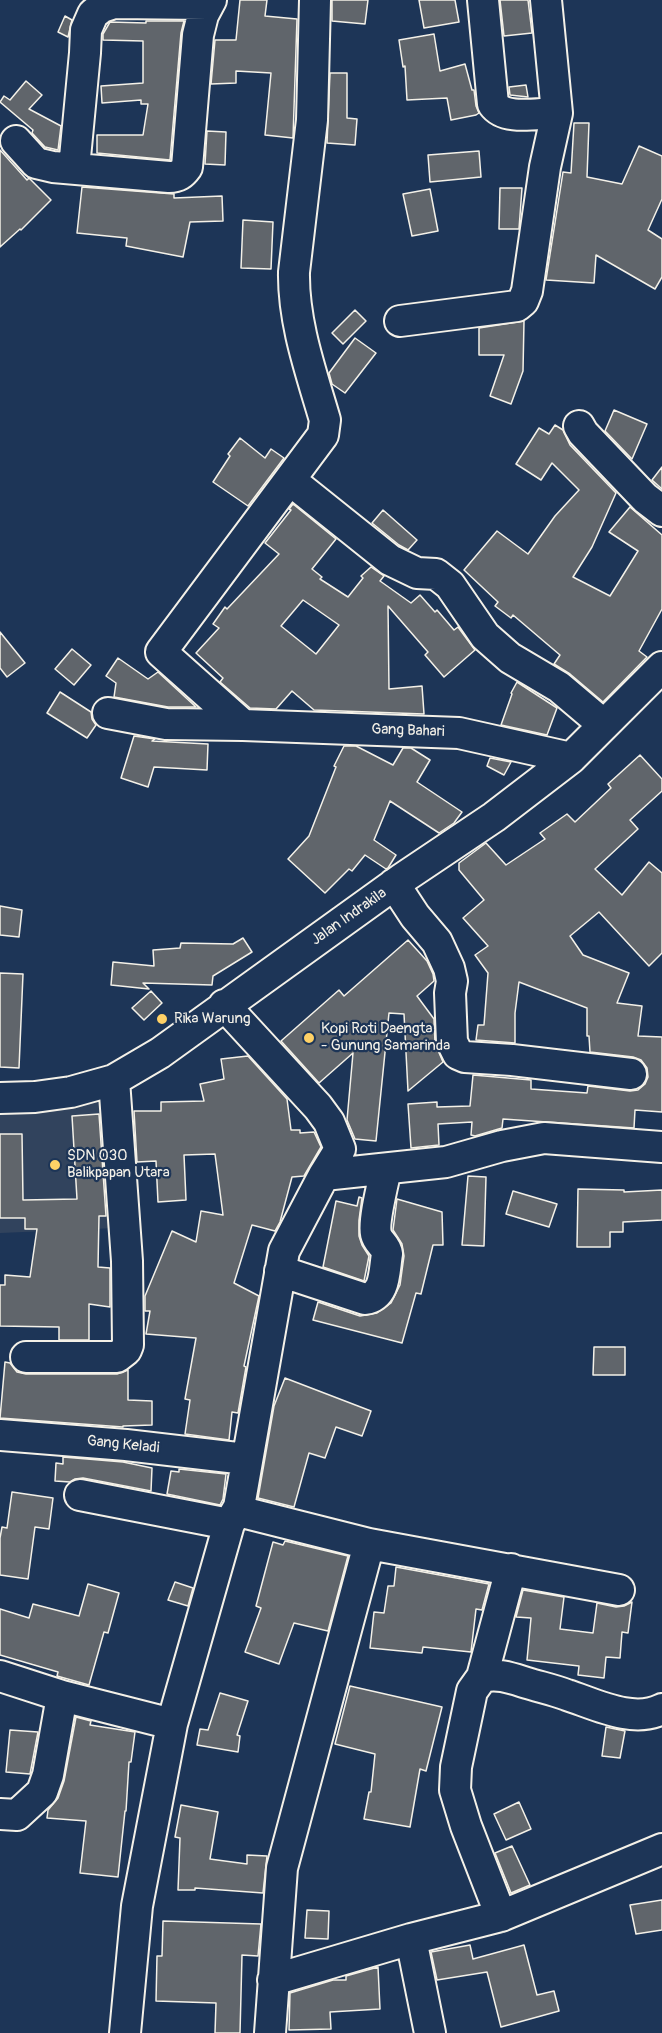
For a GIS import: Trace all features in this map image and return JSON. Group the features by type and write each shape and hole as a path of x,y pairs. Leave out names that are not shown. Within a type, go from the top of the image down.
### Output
{"street":[{"path":"243,725 161,652 323,435 325,420 296,315 293,296 312,120 315,0"},
{"path":"483,0 493,104 498,111 506,114 557,113"},
{"path":"400,321 518,306 523,301 527,291 545,167 557,113 546,0"},
{"path":"16,141 36,163 53,167 169,177 182,174 187,167 198,35 209,2 114,3 102,7 93,14 86,30 74,168"},
{"path":"579,426 645,498 662,511"},
{"path":"290,480 390,560 417,573 436,574 450,585 485,636 510,657 559,687 604,725"},
{"name":"Jalan Indrakila","path":"0,1098 35,1097 71,1092 114,1080 160,1053 394,884 494,817 571,758 662,667"},
{"name":"Gang Bahari","path":"108,713 166,724 459,733 571,758"},
{"path":"394,884 415,916 437,942 449,968 452,981 450,993 452,1042 458,1054 465,1057 512,1060 631,1074"},
{"path":"124,2033 137,1906 172,1724 233,1517 246,1459 284,1251 340,1149 329,1122 224,1005"},
{"path":"26,1357 117,1357 126,1350 128,1345 127,1261 114,1080"},
{"path":"324,1175 446,1162 502,1146 544,1138 662,1147"},
{"path":"280,1271 365,1299 377,1294 381,1289 387,1254 386,1249 377,1238 375,1228 386,1169"},
{"name":"Gang Keladi","path":"0,1435 126,1445 246,1459"},
{"path":"80,1495 233,1517 619,1590"},
{"path":"270,2033 282,1868 369,1544"},
{"path":"501,1916 454,1790 456,1767 472,1691 482,1677 511,1569"},
{"path":"482,1677 495,1674 602,1708 637,1714 655,1713 662,1709"},
{"path":"0,1676 62,1696 172,1724"},
{"path":"0,1814 17,1815 42,1792 48,1775 62,1696"},
{"path":"273,1980 411,1939 501,1916 662,1849"},
{"path":"411,1939 430,2033"}],"shaded area":[{"name":"SDN 030 Balikpapan Utara","path":"103,1094 115,1228 0,1233 0,1102"}],"building":[{"path":"240,0 267,0 265,16 297,19 293,138 265,135 271,73 236,71 236,83 211,84 215,40 236,40"},
{"path":"332,0 368,0 365,24 332,21"},
{"path":"419,0 455,0 459,22 424,28"},
{"path":"500,0 528,0 532,33 504,36"},
{"path":"65,16 72,20 68,37 58,32"},
{"path":"146,21 184,21 170,160 97,153 97,135 143,135 148,104 141,104 141,100 102,103 101,86 143,83 143,41 103,40 103,34 110,22 146,23"},
{"path":"434,34 440,71 465,64 479,113 476,115 451,120 447,98 407,100 405,66 403,67 399,40"},
{"path":"330,73 347,73 347,118 357,119 355,145 327,143"},
{"path":"26,81 42,95 29,109 61,126 58,150 45,147 32,133 33,130 0,102 4,96 10,100"},
{"path":"526,85 528,97 510,95 509,87"},
{"path":"574,123 589,123 587,177 622,184 639,146 662,156 662,199 648,230 662,239 662,277 655,289 596,255 594,283 546,280 563,172 571,173"},
{"path":"207,131 226,132 225,165 205,164"},
{"path":"0,150 27,180 29,178 51,200 0,247"},
{"path":"479,151 481,177 430,182 428,155"},
{"path":"82,187 174,194 174,198 222,196 223,221 190,222 183,257 126,246 127,238 77,233"},
{"path":"500,188 522,188 519,229 499,229"},
{"path":"430,189 438,231 412,236 403,194"},
{"path":"243,220 273,222 271,269 241,268"},
{"path":"355,310 366,321 343,344 332,333"},
{"path":"524,321 523,371 511,404 490,396 504,355 479,355 479,328"},
{"path":"355,338 376,353 345,393 332,384 329,373"},
{"path":"614,410 647,424 632,459 605,431"},
{"path":"555,425 563,430 570,445 616,493 592,547 573,577 610,596 638,551 609,532 630,507 662,535 662,609 639,651 647,657 603,702 570,674 554,664 560,655 513,615 511,618 495,606 498,602 464,570 497,531 528,554 555,516 579,490 552,463 541,480 516,464 539,428 549,434"},
{"path":"240,438 265,458 271,449 284,458 248,506 213,482 230,456 228,454"},
{"path":"662,467 662,489 652,480"},
{"path":"293,504 336,539 312,569 322,577 320,579 348,597 363,578 361,576 371,567 384,576 380,581 411,603 420,595 454,630 458,627 475,650 444,677 425,655 428,652 388,606 389,689 422,686 424,714 314,710 292,691 276,709 250,708 220,682 223,678 196,653 219,628 213,624 225,607 227,609 279,554 265,543 291,510 289,509","holes":["303,600 339,625 316,654 281,626"]},
{"path":"383,510 417,540 408,550 372,523"},
{"path":"0,632 25,663 7,677 0,668"},
{"path":"72,649 91,665 74,685 55,669"},
{"path":"118,658 148,679 158,672 196,707 168,707 114,697 116,683 106,676"},
{"path":"517,682 557,708 547,735 501,725"},
{"path":"60,692 91,712 96,725 87,738 47,713"},
{"path":"134,736 155,739 152,741 208,744 207,770 154,767 148,787 121,778"},
{"path":"344,746 356,746 393,765 403,748 411,748 430,760 417,782 462,812 454,823 439,833 390,801 374,840 396,855 388,868 386,869 365,855 352,871 349,869 325,893 288,859 309,836 336,767 334,766"},
{"path":"640,755 662,779 662,791 630,820 638,829 595,869 622,895 649,862 662,873 662,953 649,966 599,912 570,936 583,955 629,973 617,1003 642,1006 638,1036 662,1037 662,1112 635,1110 634,1128 503,1119 502,1128 475,1136 471,1135 472,1122 438,1124 439,1145 411,1148 408,1104 437,1102 437,1107 470,1106 473,1075 531,1080 531,1089 587,1093 588,1086 630,1091 638,1090 645,1084 648,1077 647,1068 641,1060 590,1052 589,1036 587,1036 587,1008 519,982 515,1013 515,1043 476,1040 478,1025 484,1025 488,973 475,955 488,946 463,918 484,900 459,870 459,863 486,843 506,865 545,839 540,833 567,814 575,822 611,788 608,784"},
{"path":"490,758 511,762 504,775 487,766"},
{"path":"0,906 22,910 19,937 0,935"},
{"path":"243,938 252,952 213,976 212,985 143,983 149,989 111,985 113,962 154,966 153,950 180,948 181,943 233,944"},
{"path":"408,940 427,961 433,974 434,981 417,996 434,1019 435,1043 443,1062 408,1091 404,1014 389,1013 376,1141 355,1139 347,1120 353,1053 319,1083 281,1041 339,990 344,996"},
{"path":"0,973 23,974 19,1068 0,1067"},
{"path":"151,991 162,1003 144,1020 132,1008"},
{"path":"248,1056 287,1099 291,1130 300,1130 300,1133 314,1132 321,1147 304,1176 292,1177 280,1222 275,1231 252,1225 234,1283 259,1296 244,1366 246,1367 238,1413 232,1412 229,1440 185,1434 190,1400 185,1399 196,1338 146,1334 150,1311 145,1311 145,1296 172,1231 196,1242 201,1211 223,1215 215,1154 184,1155 186,1200 158,1202 156,1161 137,1162 134,1111 161,1111 161,1102 204,1101 200,1084 224,1079 221,1059"},
{"path":"99,1114 106,1216 99,1216 98,1267 110,1268 110,1307 89,1304 89,1340 59,1340 59,1327 0,1326 0,1285 5,1285 5,1275 30,1277 37,1229 25,1229 25,1218 0,1218 0,1134 22,1134 23,1200 77,1199 72,1116"},
{"path":"468,1176 486,1177 484,1246 462,1245"},
{"path":"578,1189 624,1190 624,1192 662,1190 662,1220 623,1222 623,1232 610,1232 610,1247 577,1247"},
{"path":"513,1191 557,1204 549,1227 506,1214"},
{"path":"359,1197 362,1198 359,1236 369,1256 364,1281 323,1267 336,1201 357,1206"},
{"path":"397,1199 442,1212 443,1245 433,1245 421,1294 416,1293 402,1343 313,1320 318,1302 360,1316 377,1313 391,1303 400,1285 404,1256 402,1244 393,1230"},
{"path":"594,1347 625,1347 625,1375 593,1375"},
{"path":"5,1362 10,1363 17,1372 26,1374 117,1374 128,1370 128,1400 152,1401 152,1425 123,1427 0,1418"},
{"path":"285,1378 371,1411 362,1436 336,1427 325,1458 309,1453 294,1507 258,1498 274,1406"},
{"path":"63,1457 123,1462 152,1468 151,1491 83,1478 70,1482 55,1481 56,1463 63,1464"},
{"path":"179,1469 226,1474 223,1499 220,1505 167,1494 171,1471 179,1472"},
{"path":"12,1492 53,1498 49,1529 35,1527 28,1579 0,1575 0,1538 2,1527 7,1528"},
{"path":"285,1541 348,1556 328,1631 294,1623 279,1664 245,1652 261,1608 256,1606 273,1542 283,1545"},
{"path":"396,1567 489,1584 482,1610 476,1609 471,1652 423,1647 422,1653 370,1648 374,1612 384,1613 388,1586 394,1586"},
{"path":"175,1582 193,1588 188,1606 168,1600"},
{"path":"88,1584 119,1593 108,1633 104,1632 89,1685 57,1676 58,1672 0,1655 0,1609 29,1618 33,1604 79,1616"},
{"path":"523,1590 564,1597 560,1629 593,1633 597,1603 616,1607 632,1602 628,1633 622,1632 620,1658 606,1657 604,1678 578,1675 579,1666 527,1660 531,1618 516,1617"},
{"path":"350,1686 442,1707 426,1771 420,1769 410,1827 364,1819 369,1792 371,1792 375,1754 335,1744"},
{"path":"220,1693 248,1701 237,1735 240,1736 238,1752 197,1745 200,1729 208,1730"},
{"path":"76,1717 91,1721 90,1725 135,1732 131,1762 129,1762 118,1877 80,1873 86,1821 47,1818 48,1810 58,1798 64,1781"},
{"path":"606,1727 625,1731 620,1758 602,1756"},
{"path":"10,1730 38,1732 30,1774 6,1772"},
{"path":"519,1802 531,1829 506,1840 494,1814"},
{"path":"181,1805 218,1812 210,1859 247,1864 247,1855 267,1856 263,1893 195,1888 195,1890 178,1890 180,1838 175,1837"},
{"path":"512,1846 530,1885 511,1893 495,1853"},
{"path":"662,1900 662,1930 636,1934 630,1905"},
{"path":"307,1910 329,1911 328,1939 305,1938"},
{"path":"163,1921 261,1924 258,1956 242,1955 240,2033 215,2033 216,2003 156,2001 157,1956 162,1956"},
{"path":"470,1945 473,1959 524,1945 537,1995 554,1991 559,2011 501,2027 487,1972 437,1980 431,1952"},
{"path":"378,1967 380,2009 330,2012 331,2029 289,2030 290,1993 333,1980 346,1980 346,1976"}],"place":[{"name":"Rika Warung","path":"162,1019"},
{"name":"Kopi Roti Daengta - Gunung Samarinda","path":"309,1038"},
{"name":"SDN 030 Balikpapan Utara","path":"55,1165"}]}
